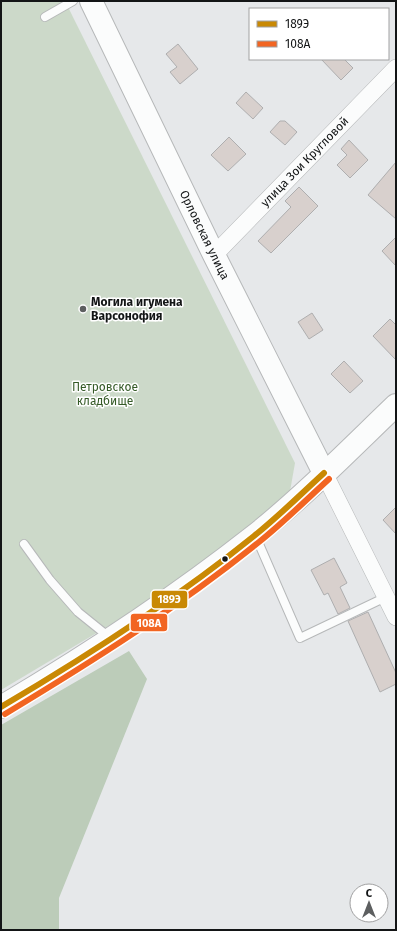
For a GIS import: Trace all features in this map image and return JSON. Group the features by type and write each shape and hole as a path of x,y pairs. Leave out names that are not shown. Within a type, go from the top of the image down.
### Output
{"main road":[{"name":"Орловская улица","path":"91,1 214,255 324,473"},
{"path":"1,707 110,639 176,594 255,535 396,405"}],"street":[{"name":"улица Зои Кругловой","path":"214,255 396,68"},
{"name":"Орловская улица","path":"324,473 396,617"}],"lane":[{"path":"45,17 74,1"},
{"path":"255,535 300,638 386,598"},
{"path":"24,544 50,580 78,612 110,639"}],"green space":[{"name":"Петровское кладбище","path":"1,1 65,1 295,463 289,497 167,591 1,690"},
{"path":"129,651 147,679 59,898 59,930 1,930 1,725"}],"building":[{"path":"178,44 198,69 180,84 170,72 177,67 166,54"},
{"path":"322,60 345,60 353,68 341,80"},
{"path":"246,92 263,108 253,119 236,103"},
{"path":"280,121 285,121 297,132 285,145 270,132"},
{"path":"229,137 246,154 228,171 211,155"},
{"path":"349,140 368,160 350,178 337,165 347,155 341,149"},
{"path":"396,162 396,219 368,195"},
{"path":"299,187 318,206 271,253 258,241 291,207 285,201"},
{"path":"396,237 396,266 382,251"},
{"path":"312,313 323,330 309,339 298,322"},
{"path":"390,319 396,325 396,360 373,336"},
{"path":"344,361 363,381 350,393 331,374"},
{"path":"396,507 396,534 383,520"},
{"path":"334,558 347,583 340,587 350,608 338,614 328,593 324,595 311,570"},
{"path":"368,612 396,673 396,684 380,692 348,621"}],"transit line":[{"name":"189Э","path":"1,707 99,647 194,582 224,560 281,513 324,473"},
{"name":"108А","path":"5,714 71,674 167,611 229,566 286,519 329,479"}],"place":[{"name":"Могила игумена Варсонофия","path":"83,309"}]}
